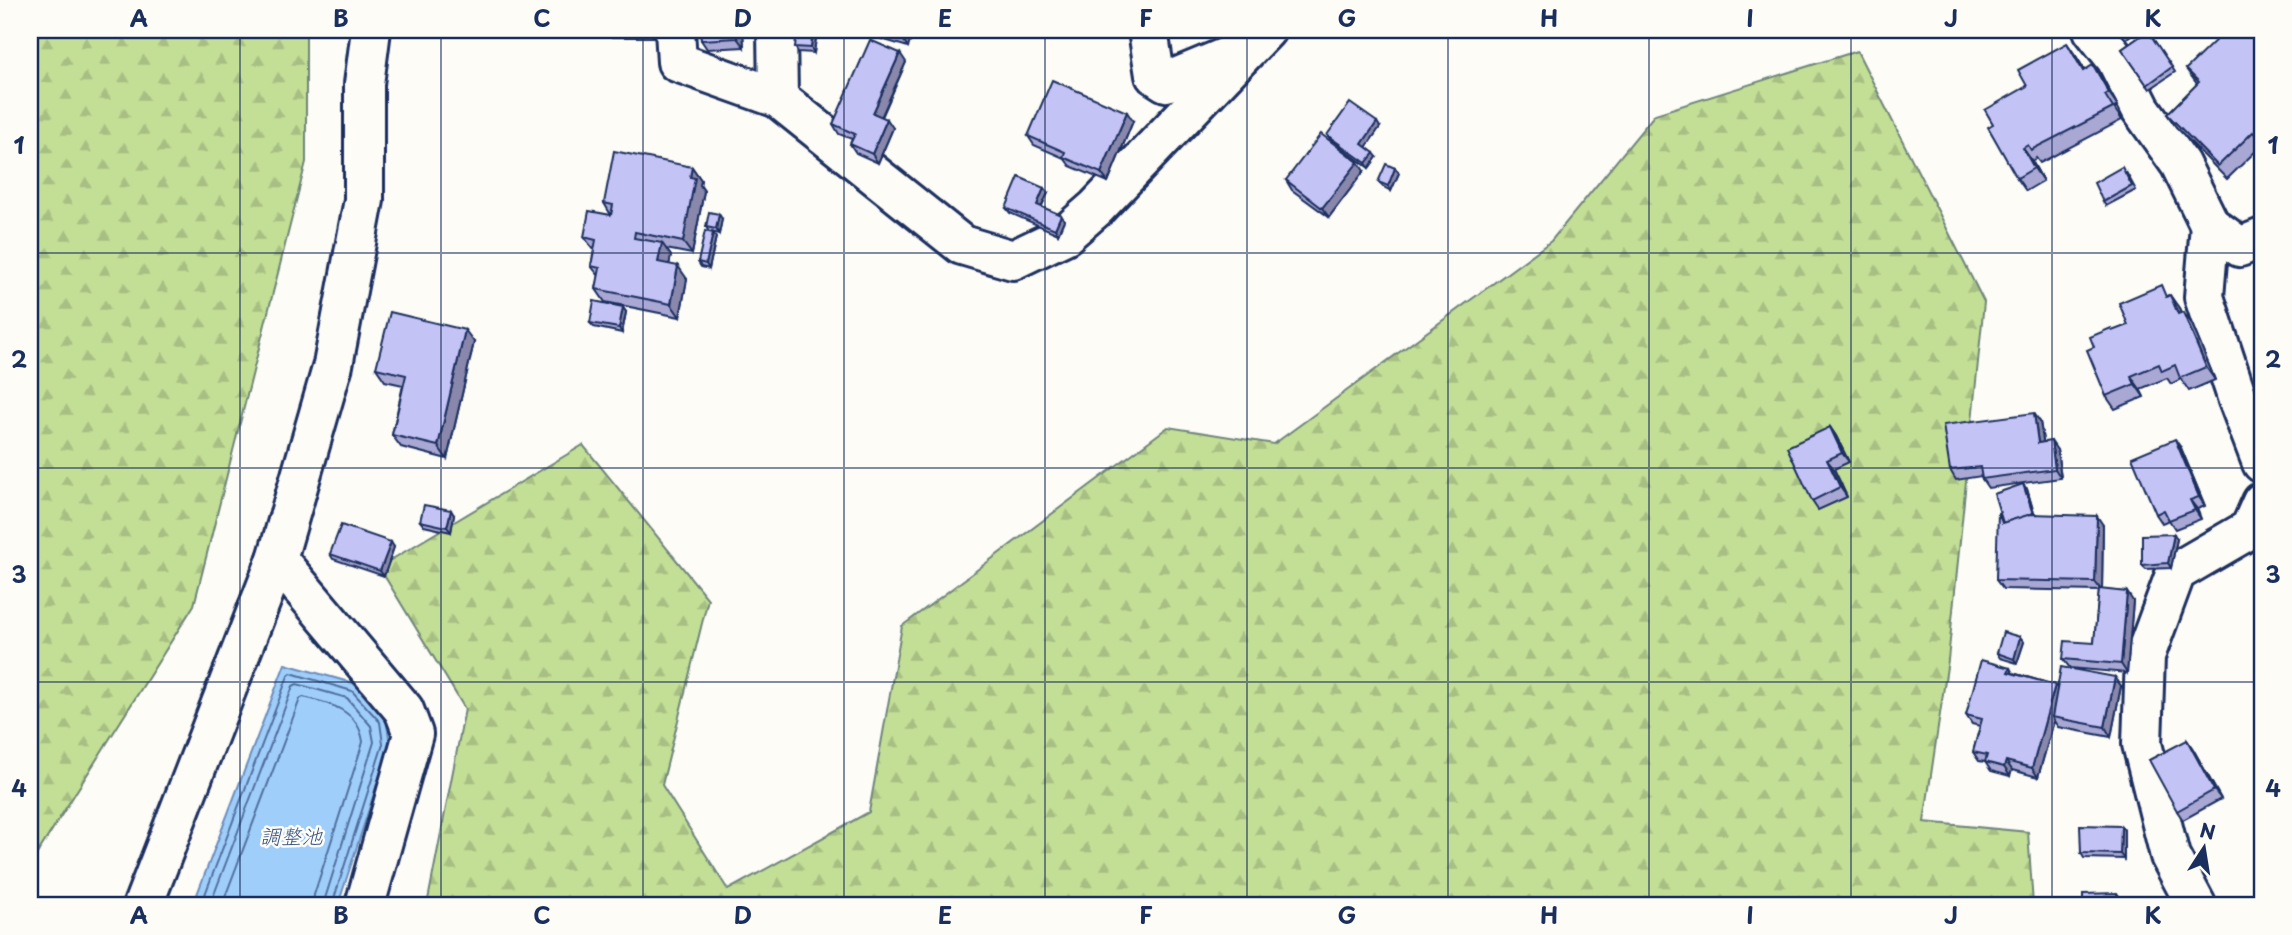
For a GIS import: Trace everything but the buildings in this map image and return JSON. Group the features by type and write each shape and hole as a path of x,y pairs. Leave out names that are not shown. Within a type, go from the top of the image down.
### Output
{"street":[{"path":"143,905 277,559 333,365 364,200 364,84 371,30"},
{"path":"675,30 677,62 778,98 962,245 1013,260 1065,235 1096,208 1258,39"},
{"path":"777,30 778,98"},
{"path":"2093,30 2116,59 2141,109 2180,164 2210,225 2240,247 2262,238"},
{"path":"1149,37 1155,75 1166,82 1258,39"},
{"path":"2210,225 2204,297 2262,463"},
{"path":"2196,905 2170,856 2142,744 2145,656 2176,572 2250,529 2262,502"},
{"path":"277,559 404,710 413,734 365,905"}],"green space":[{"path":"30,30 306,30 306,162 194,605 30,865"},
{"path":"1857,51 1984,302 1948,660 1924,822 2028,832 2033,905 427,905 465,709 379,567 583,445 708,599 662,785 728,890 869,812 902,626 1168,427 1274,444 1551,241 1655,114"}],"water":[{"name":"調整池","path":"285,664 356,684 386,719 390,744 338,905 193,905"}]}
